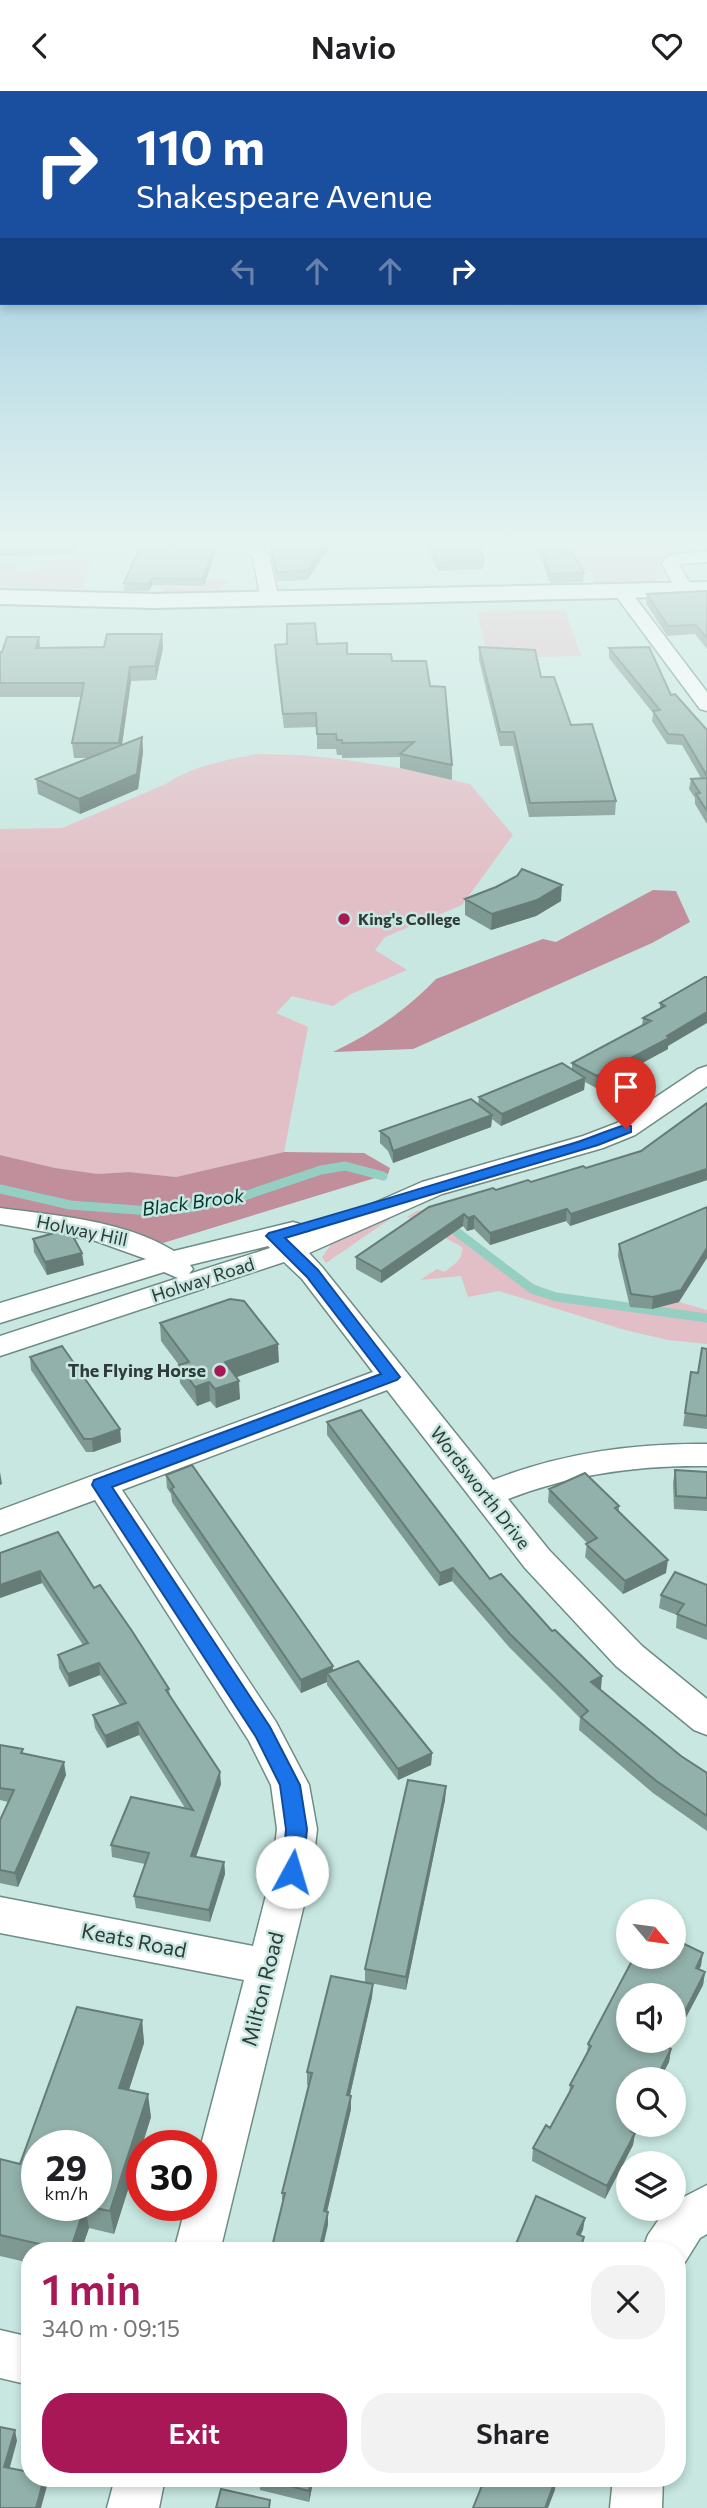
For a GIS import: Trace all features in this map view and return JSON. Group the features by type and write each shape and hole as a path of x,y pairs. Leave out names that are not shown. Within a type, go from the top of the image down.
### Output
{"street":[{"path":"671,658 707,705"},
{"name":"Holway Road","path":"0,1346 191,1284 282,1243 432,1188 593,1142 626,1129 705,1077"},
{"name":"Holway Hill","path":"0,1216 71,1227 139,1243 170,1261 191,1284"},
{"name":"Holway Road","path":"0,1313 170,1261 282,1243"},
{"name":"Wordsworth Drive","path":"282,1243 312,1273 526,1546 629,1656 707,1720"},
{"path":"0,1523 391,1377"},
{"path":"486,1495 556,1469 607,1458 707,1455"},
{"name":"Milton Road","path":"101,1485 263,1732 290,1785 297,1829 292,1872 199,2242"},
{"name":"Keats Road","path":"0,1915 269,1967"},
{"path":"671,2242 684,2222 707,2207"},
{"path":"0,2354 21,2359"},
{"path":"133,2508 138,2487"},
{"path":"636,2508 637,2487"}],"shaded area":[{"path":"255,754 339,759 400,768 470,784 513,835 462,905 385,937 375,950 407,970 351,994 333,1006 292,996 276,1013 308,1027 284,1152 176,1177 129,1172 98,1174 55,1168 0,1155 0,829 62,828 197,768"},
{"path":"653,890 676,891 690,922 652,943 413,1049 333,1052 388,1020 436,979 543,939 556,942"},
{"path":"284,1152 364,1153 390,1168 388,1174 163,1243 92,1224 0,1210 0,1155 55,1168 98,1174 129,1172 176,1177"},
{"path":"435,1207 468,1237 532,1283 551,1292 630,1307 652,1309 679,1302 707,1310 707,1344 668,1340 625,1330 499,1291 468,1297 461,1276 420,1280 437,1269 444,1272 457,1262 462,1252 462,1247 407,1217 417,1211"},
{"path":"403,1210 326,1263 322,1257 335,1239"}],"building":[{"path":"0,658 157,658 155,666 130,667 119,743 72,743 84,683 0,683"},
{"path":"276,658 392,658 392,661 426,661 430,686 445,687 452,765 400,754 414,742 342,743 342,740 337,740 336,734 317,734 316,713 283,714"},
{"path":"482,658 537,658 541,677 554,677 571,725 592,724 616,801 530,803 514,732 500,732"},
{"path":"617,658 654,658 671,695 675,694 707,730 707,776 683,735 668,734 653,711 660,710"},
{"path":"142,737 137,774 79,799 36,779"},
{"path":"707,778 707,811 696,794 700,793 691,779"},
{"path":"522,869 562,885 537,900 492,914 465,899 517,876"},
{"path":"705,977 707,1012 667,1036 669,1038 597,1076 572,1063 651,1021 643,1018 665,1006 660,1003"},
{"path":"562,1063 585,1078 502,1114 479,1097"},
{"path":"471,1099 492,1115 393,1151 389,1138 380,1131"},
{"path":"707,1103 707,1169 571,1214 567,1209 490,1233 474,1216 468,1218 464,1214 381,1271 356,1257 429,1207 493,1188 496,1190 528,1180 531,1182 583,1166 586,1168 641,1151"},
{"path":"707,1207 707,1248 681,1290 653,1297 631,1294 619,1244"},
{"path":"69,1229 82,1253 45,1262 33,1239"},
{"name":"The Flying Horse","path":"230,1299 244,1301 278,1344 225,1362 239,1381 215,1389 209,1382 195,1387 179,1365 189,1362 160,1323"},
{"path":"62,1346 120,1429 92,1439 84,1439 30,1357"},
{"path":"702,1348 707,1349 707,1416 685,1413 691,1372 698,1373"},
{"path":"361,1410 490,1579 501,1574 552,1631 555,1630 602,1676 591,1682 681,1756 707,1773 707,1816 655,1780 581,1717 588,1711 510,1634 453,1568 440,1573 327,1422"},
{"path":"192,1465 333,1666 301,1680 171,1489 174,1487 166,1475"},
{"path":"675,1470 707,1472 707,1498 676,1496"},
{"path":"585,1473 619,1506 615,1508 668,1560 625,1581 586,1544 597,1538 549,1489"},
{"path":"58,1532 94,1588 100,1585 132,1631 169,1689 166,1690 220,1772 191,1856 224,1862 209,1910 134,1896 149,1853 111,1845 131,1797 193,1810 138,1722 105,1736 93,1715 126,1703 99,1663 68,1674 58,1655 88,1643 40,1571 0,1585 0,1553"},
{"path":"675,1572 707,1585 707,1626 677,1614 684,1604 661,1595"},
{"path":"358,1661 432,1753 398,1769 327,1673"},
{"path":"0,1745 23,1749 21,1753 64,1762 15,1873 0,1870 0,1820 14,1790 0,1788"},
{"path":"408,1780 446,1786 406,1977 365,1969"},
{"path":"686,1945 703,1953 696,1968 705,1972 686,2009 686,1983 620,1983 628,1969 686,1969"},
{"path":"331,1976 373,1984 347,2095 351,2096 324,2211 328,2212 321,2242 273,2242 285,2193 282,2193 312,2073 307,2072"},
{"path":"616,1991 616,2053 669,2053 662,2067 616,2067 616,2137 633,2137 625,2151 616,2151 616,2169 607,2186 533,2148 546,2125 550,2128 573,2086 570,2085 591,2046 588,2044"},
{"path":"77,2007 142,2020 119,2088 148,2094 136,2130 126,2130 126,2162 112,2205 112,2130 32,2130"},
{"path":"0,2159 20,2164 21,2161 21,2221 80,2221 73,2242 31,2242 0,2235"},
{"path":"536,2196 585,2218 577,2234 584,2237 582,2242 517,2242"},
{"path":"0,2427 15,2430 4,2467 21,2470 21,2487 42,2487 36,2508 0,2508"},
{"path":"294,2487 310,2487 309,2491"},
{"path":"481,2487 553,2487 545,2508 473,2508"},
{"path":"221,2489 270,2500 269,2508 216,2508"}],"waterway":[{"name":"Black Brook","path":"0,1189 70,1205 150,1211 188,1208 244,1196 321,1170 345,1166 383,1176"},
{"name":"Black Brook","path":"449,1226 532,1289 556,1297 707,1318"}],"place":[{"name":"King's College","path":"344,919"},
{"name":"The Flying Horse","path":"220,1371"}],"route":[{"path":"292,1872 297,1829 290,1785 263,1732 101,1485 391,1377 312,1273 274,1236 401,1201 432,1188 593,1142 626,1129"}]}
